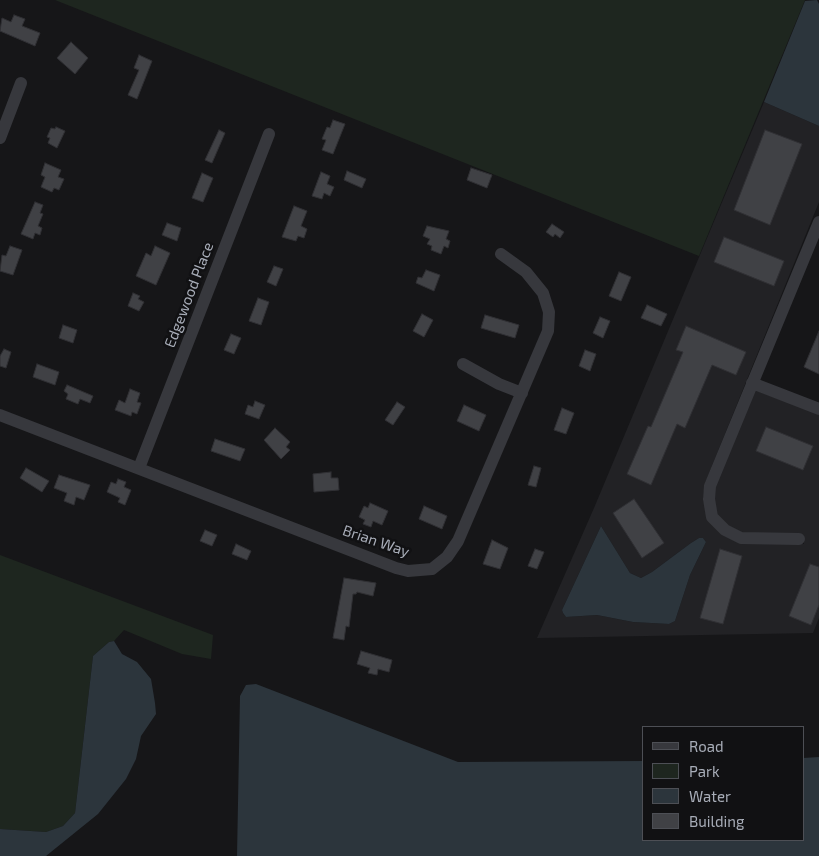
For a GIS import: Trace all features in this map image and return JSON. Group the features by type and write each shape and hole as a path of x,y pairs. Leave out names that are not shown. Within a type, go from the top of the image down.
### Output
{"street":[{"path":"0,138 21,83"},
{"name":"Edgewood Place","path":"139,468 269,134"},
{"path":"799,539 741,538 725,530 712,517 708,499 710,486 819,222"},
{"name":"Brian Way","path":"0,415 396,568 408,571 432,569 447,557 458,541 548,331 549,312 544,293 536,283 501,254"},
{"path":"463,364 499,384 522,393"},
{"path":"752,383 819,409"}],"shaded area":[{"path":"764,102 819,126 819,202 705,483 703,499 709,520 721,533 739,542 804,544 804,535 742,533 728,527 717,515 714,499 715,487 755,390 819,414 819,618 813,633 537,638 594,508","holes":["601,526 630,573 641,578 699,538 703,538 706,542 690,575 675,621 669,624 633,622 597,615 566,617 563,613 562,610"]}],"green space":[{"path":"55,0 805,0 699,256"},
{"path":"0,555 213,635 211,659 182,654 124,630 114,641 109,642 93,656 75,813 63,826 46,832 0,829"}],"water":[{"path":"817,0 819,4 819,126 764,102 805,1"},
{"path":"601,526 630,573 641,578 691,543 699,538 703,538 706,542 690,575 675,621 669,624 633,622 597,615 566,617 562,610"},
{"path":"114,641 122,654 137,662 151,679 156,714 141,736 136,759 126,779 98,814 46,856 0,856 0,829 46,832 63,826 75,813 93,656 109,642"},
{"path":"256,684 458,762 642,761 642,841 804,841 804,758 819,757 819,856 237,856 240,696 246,685"}],"building":[{"path":"14,15 25,19 22,26 40,33 35,46 0,31 2,18 11,22"},
{"path":"71,42 88,58 75,74 57,58"},
{"path":"139,55 152,61 137,99 128,95 139,70 134,68"},
{"path":"333,120 345,124 333,154 322,150 326,140 322,139 327,127 330,128"},
{"path":"56,127 65,131 57,148 48,143 50,138 47,137 51,128 55,129"},
{"path":"219,130 225,133 212,163 205,160"},
{"path":"765,130 802,144 770,225 734,210"},
{"path":"45,163 61,170 58,177 64,179 59,190 54,188 52,192 41,187 45,177 41,175"},
{"path":"471,168 492,175 487,188 467,180"},
{"path":"347,171 366,179 362,188 344,180"},
{"path":"321,172 330,176 327,184 334,187 330,196 324,193 322,199 312,196"},
{"path":"202,173 213,178 203,202 192,198"},
{"path":"35,202 43,205 40,213 43,214 38,226 42,228 40,235 35,233 33,239 21,234"},
{"path":"294,206 307,211 301,226 307,229 304,238 298,236 296,241 282,237"},
{"path":"167,223 181,228 177,241 162,235"},
{"path":"552,224 564,232 560,238 555,234 553,237 546,232"},
{"path":"427,226 449,231 446,239 450,241 448,248 444,246 441,254 431,250 432,246 427,244 430,239 423,236"},
{"path":"724,237 784,261 774,286 714,262"},
{"path":"10,246 22,250 13,275 0,271 2,255 6,256"},
{"path":"155,246 170,253 156,285 136,276 146,253 151,256"},
{"path":"274,266 283,269 276,286 267,282"},
{"path":"426,270 440,275 434,291 416,283 418,277 422,278"},
{"path":"619,272 631,277 621,301 609,296"},
{"path":"133,293 140,296 138,299 144,302 139,311 128,306"},
{"path":"258,298 269,302 261,325 249,321"},
{"path":"647,305 667,314 661,326 641,318"},
{"path":"422,314 433,320 424,337 413,331"},
{"path":"485,315 519,325 515,338 481,328"},
{"path":"600,317 610,321 603,338 593,333"},
{"path":"63,325 77,330 73,343 59,338"},
{"path":"686,326 746,352 736,375 712,365 685,428 677,424 651,485 627,474 648,426 651,427 683,352 676,350"},
{"path":"819,331 819,374 804,367"},
{"path":"231,334 241,338 234,354 224,350"},
{"path":"4,349 11,352 6,368 0,366 0,356"},
{"path":"585,350 596,354 590,371 579,366"},
{"path":"37,364 59,372 55,385 33,377"},
{"path":"67,385 93,396 90,403 80,399 78,404 66,399 68,394 64,391"},
{"path":"130,389 140,393 137,402 141,403 137,414 132,412 131,416 115,410 119,400 125,403"},
{"path":"255,401 265,405 259,419 245,414 248,405 253,407"},
{"path":"397,402 405,407 393,425 385,420"},
{"path":"464,405 486,415 479,431 457,421"},
{"path":"562,408 574,413 566,434 554,430"},
{"path":"766,427 813,446 803,470 756,451"},
{"path":"275,428 290,442 286,447 290,450 281,459 264,440"},
{"path":"215,439 245,449 240,461 211,451"},
{"path":"534,466 541,468 536,487 528,485"},
{"path":"26,468 49,481 42,492 20,478"},
{"path":"331,472 331,478 338,478 339,490 314,492 313,474"},
{"path":"59,475 90,485 84,500 76,497 74,505 64,501 67,493 54,488"},
{"path":"118,479 126,482 124,487 131,490 125,505 118,502 120,498 107,492 111,482 116,484"},
{"path":"634,499 664,543 642,558 613,513"},
{"path":"370,503 388,511 382,525 373,521 371,527 363,524 365,520 359,517 364,506 368,508"},
{"path":"424,506 447,516 442,529 419,519"},
{"path":"205,530 217,535 212,546 200,541"},
{"path":"492,540 508,548 500,569 483,564"},
{"path":"236,544 251,551 247,560 232,554"},
{"path":"535,549 544,552 537,569 528,566"},
{"path":"720,549 742,556 723,624 700,618"},
{"path":"810,564 819,567 819,605 811,625 789,616"},
{"path":"344,578 376,583 373,596 357,592 353,594 349,627 346,626 344,640 333,638"},
{"path":"361,651 392,660 389,672 378,669 377,675 368,673 370,668 357,664"}]}
